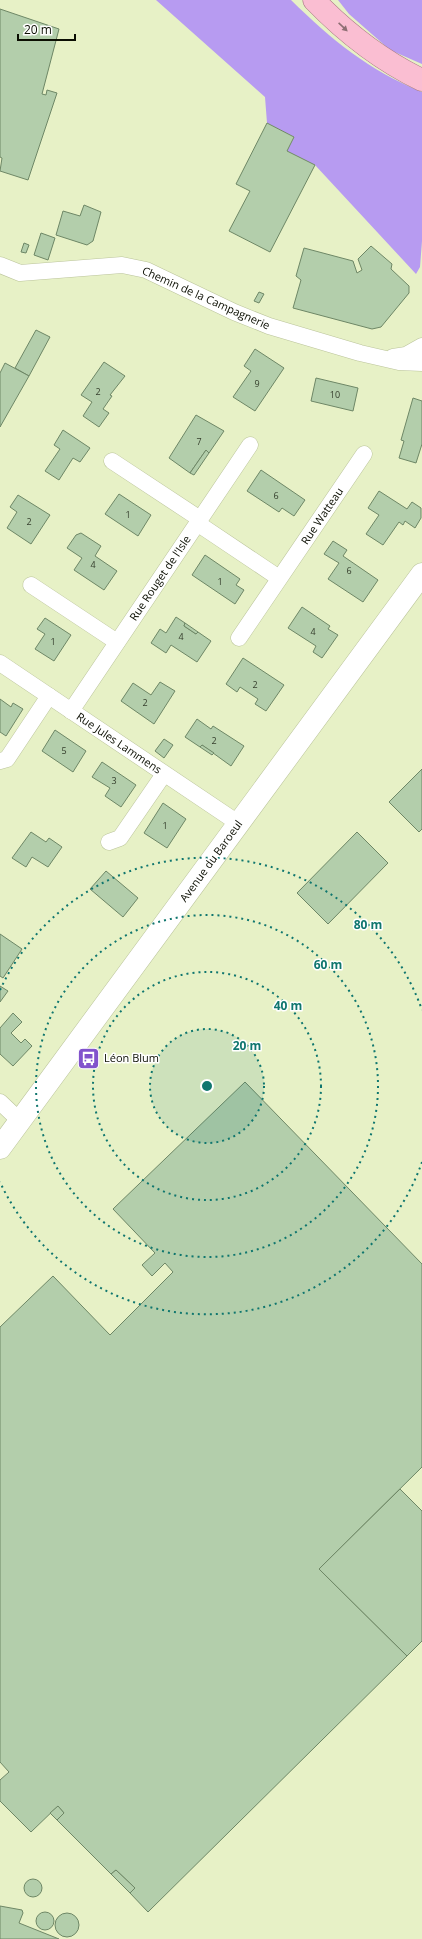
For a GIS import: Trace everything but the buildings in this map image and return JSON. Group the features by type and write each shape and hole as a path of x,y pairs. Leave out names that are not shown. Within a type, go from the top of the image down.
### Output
{"highway":[{"path":"314,0 352,36 376,55 422,80"}],"main road":[{"name":"Avenue du Baroeul","path":"0,1148 422,574"}],"street":[{"name":"Chemin de la Campagnerie","path":"0,265 20,273 122,265 146,270 234,312 269,326 360,353 398,362 422,363"},
{"name":"Chemin de la Campagnerie","path":"385,358 406,355 422,346"},
{"name":"Rue Rouget de l'Isle","path":"71,711 250,445"},
{"name":"Rue Watteau","path":"239,638 364,454"},
{"path":"112,461 279,578"},
{"path":"31,585 117,642"},
{"name":"Rue Jules Lammens","path":"0,663 238,823"},
{"path":"0,761 7,759 49,696"},
{"path":"109,842 120,838 164,774"},
{"path":"0,1102 20,1121"}],"shaded area":[{"path":"156,0 291,0 321,28 352,53 385,74 422,92 422,241 420,267 416,274 315,165 287,151 294,137 267,123 265,97"},
{"path":"338,0 422,0 422,64 390,50 349,14"}],"place":[{"name":"Léon Blum","path":"88,1058"}]}
